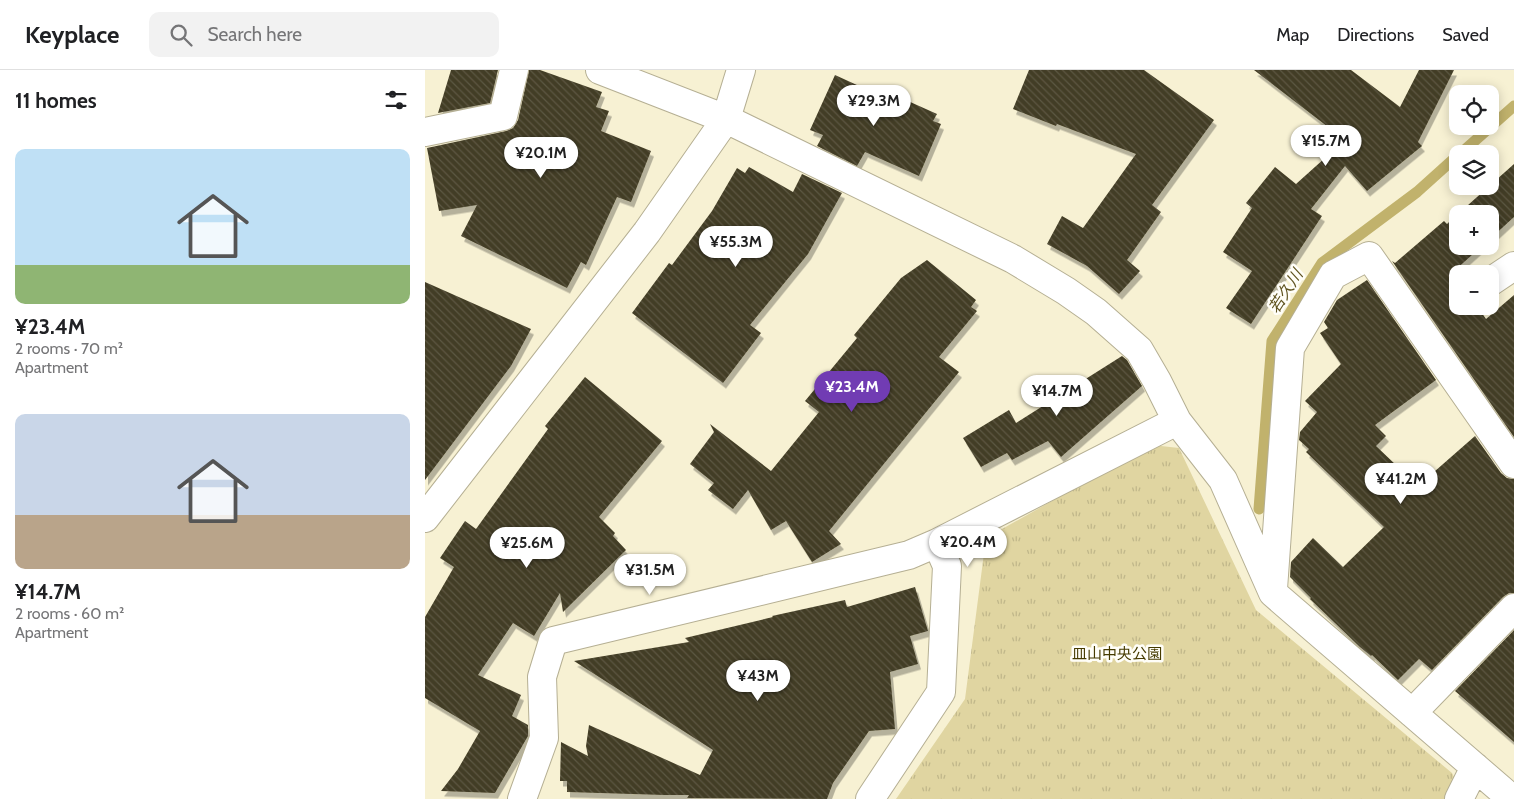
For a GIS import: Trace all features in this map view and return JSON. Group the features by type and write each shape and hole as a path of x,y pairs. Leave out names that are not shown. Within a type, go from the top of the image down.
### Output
{"street":[{"path":"425,132 503,116 514,70"},
{"path":"600,70 726,119 1013,260 1066,291 1096,312 1139,350 1177,421 1223,480 1273,593 1512,799"},
{"path":"425,518 647,232 726,119 741,70"},
{"path":"1273,593 1290,348 1333,275 1369,256 1514,464"},
{"path":"1499,276 1514,266"},
{"path":"522,799 544,738 543,677 553,641 909,555 937,543 1177,421"},
{"path":"870,799 941,692 947,566 937,543"},
{"path":"1412,713 1514,608"},
{"path":"1459,799 1475,767"}],"green space":[{"name":"皿山中央公園","path":"1152,445 1179,448 1256,610 1452,773 1457,783 1448,799 896,799 965,699 986,538"}],"building":[{"path":"451,70 498,70 490,103 438,113"},
{"path":"529,70 540,70 602,92 596,107 609,111 601,131 651,151 631,202 617,197 586,265 581,262 567,288 461,236 477,205 439,211 427,148 513,128 518,120"},
{"path":"1029,70 1144,70 1214,120 1152,205 1161,212 1127,260 1140,271 1119,294 1087,266 1047,244 1062,216 1083,228 1136,154 1013,109"},
{"path":"1254,70 1351,70 1400,107 1419,70 1454,70 1418,142 1422,146 1367,191 1345,166 1311,209 1322,216 1251,324 1226,308 1252,271 1223,252 1252,208 1246,203 1275,167 1296,184 1345,140"},
{"path":"835,75 905,107 908,101 937,114 933,121 941,124 919,176 865,152 857,166 817,146 823,135 810,130"},
{"path":"1514,164 1514,217 1499,231 1499,205 1468,205 1479,195 1499,195 1499,177"},
{"path":"749,167 793,192 802,174 842,193 808,254 750,325 761,333 723,383 632,313 669,263 672,265 712,211 737,168 745,173"},
{"path":"1444,221 1447,224 1449,222 1449,255 1472,255 1461,265 1449,265 1449,315 1483,315 1486,319 1491,315 1499,315 1499,308 1514,295 1514,437 1392,261 1395,263"},
{"path":"927,260 976,300 971,307 977,311 939,357 959,372 829,531 841,544 812,562 786,521 771,530 748,490 733,509 708,490 714,483 690,464 714,432 710,424 771,471 819,412 805,401 857,338 854,335 901,278"},
{"path":"1367,280 1436,380 1375,425 1386,436 1376,446 1418,486 1475,436 1501,473 1507,478 1514,479 1514,593 1509,593 1503,597 1432,670 1419,659 1398,680 1372,655 1360,647 1290,577 1291,562 1313,538 1343,567 1384,527 1306,452 1309,449 1299,440 1300,432 1317,412 1305,401 1341,364 1320,333 1328,328 1324,322 1337,300"},
{"path":"425,282 531,329 511,366 425,480"},
{"path":"1122,356 1127,360 1142,386 1061,457 1048,441 1012,460 1007,453 981,467 963,438 1009,410 1016,423"},
{"path":"585,377 662,441 599,517 615,533 613,536 626,550 563,612 560,593 534,636 513,623 478,675 521,695 512,716 528,725 528,736 495,793 441,791 458,769 480,731 425,698 425,617 454,567 440,558 465,521 476,529 548,429 545,426"},
{"path":"915,587 928,631 910,636 918,664 890,672 895,729 869,731 833,783 827,799 687,798 689,795 567,792 567,781 560,781 561,742 588,756 586,746 589,725 700,775 713,750 574,661 689,642 685,638 845,600 847,607"},
{"path":"1514,630 1514,742 1455,691"}],"waterway":[{"name":"若久川","path":"1470,145 1514,106"},
{"name":"若久川","path":"1259,509 1272,341 1322,263 1417,192 1449,163"}]}
